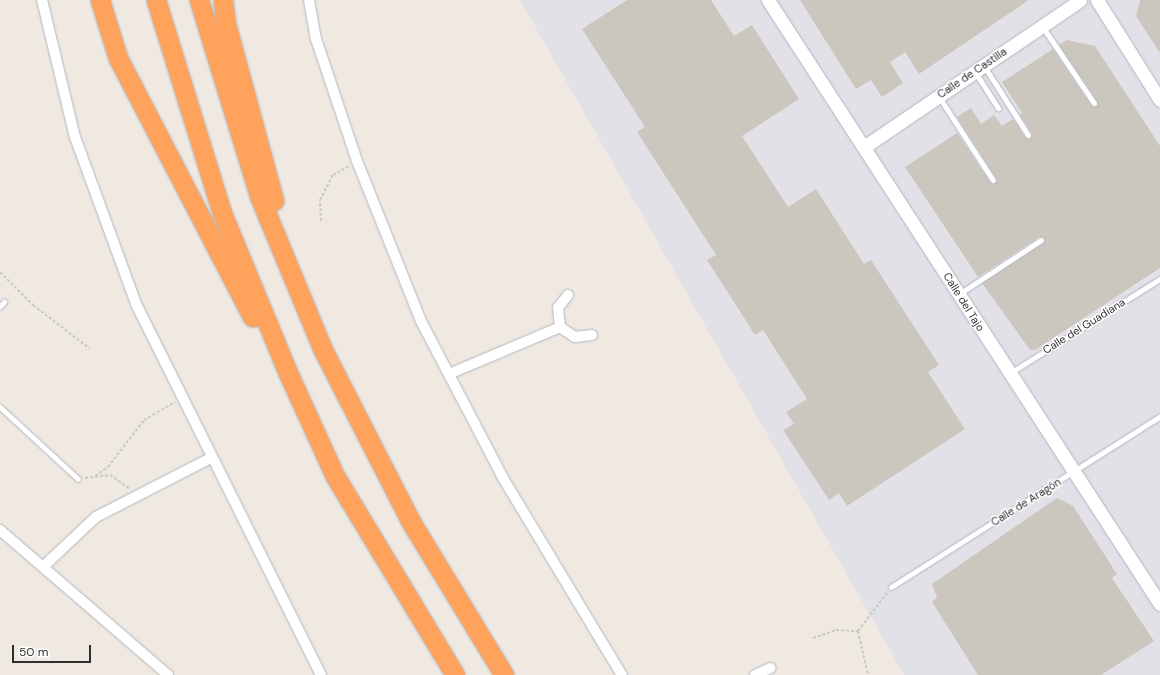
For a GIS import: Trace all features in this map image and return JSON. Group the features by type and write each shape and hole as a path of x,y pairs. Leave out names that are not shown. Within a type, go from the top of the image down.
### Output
{"highway":[{"path":"100,0 118,58 335,476 455,675"},
{"path":"156,0 222,213 335,476"},
{"path":"198,0 260,198 348,405 411,522 504,675"},
{"path":"223,0 226,24 271,193 300,274 411,522"}],"street":[{"path":"42,0 74,137 137,306 321,675"},
{"path":"309,0 316,39 356,161 421,321 503,478 622,675"},
{"name":"Calle del Tajo","path":"768,0 959,294 1009,374 1160,604"},
{"name":"Calle de Castilla","path":"864,147 1080,0"},
{"path":"1098,0 1160,100"},
{"path":"568,295 558,308 560,327 575,338 592,335"},
{"path":"449,374 560,327"},
{"path":"45,565 96,517 212,458"},
{"path":"0,530 45,565 168,675"},
{"path":"755,675 771,668"}],"lane":[{"path":"1042,26 1094,104"},
{"path":"979,68 998,108"},
{"path":"979,68 1028,136"},
{"path":"938,96 993,180"},
{"path":"959,294 1041,240"},
{"name":"Calle del Guadiana","path":"1009,374 1160,279"},
{"path":"0,407 78,479"},
{"name":"Calle de Aragón","path":"891,587 1160,416"}],"path":[{"path":"321,221 320,200 332,175 356,161"},
{"path":"0,272 33,305 89,348"},
{"path":"95,476 108,467 144,420 182,398"},
{"path":"78,479 110,475 119,479 136,497"},
{"path":"868,675 858,631 891,587"},
{"path":"813,638 836,630 858,631"}],"shaded area":[{"path":"520,0 1160,0 1160,675 904,675"}],"building":[{"path":"627,0 711,0 734,36 752,25 799,99 742,136 788,207 816,189 864,264 871,260 939,365 928,372 965,429 847,506 839,493 829,500 783,430 794,424 786,412 807,399 763,330 755,335 707,260 716,255 637,132 645,127 582,29"},
{"path":"800,0 1029,0 919,74 905,52 890,62 903,83 882,97 871,80 856,89"},
{"path":"1140,0 1160,0 1160,53 1136,16"},
{"path":"1067,40 1095,46 1160,146 1160,268 1035,350 1030,350 982,283 1043,243 1044,238 1039,237 978,277 905,167 957,133 990,182 995,183 996,178 957,117 971,108 981,124 994,115 1002,126 1013,119 1025,137 1030,138 1032,133 1020,115 1022,113 1002,82 1053,49 1091,105 1097,106 1097,101 1059,45"},
{"path":"1057,498 1073,506 1117,574 1112,578 1154,641 1101,675 978,675 932,602 937,597 932,584"}]}
